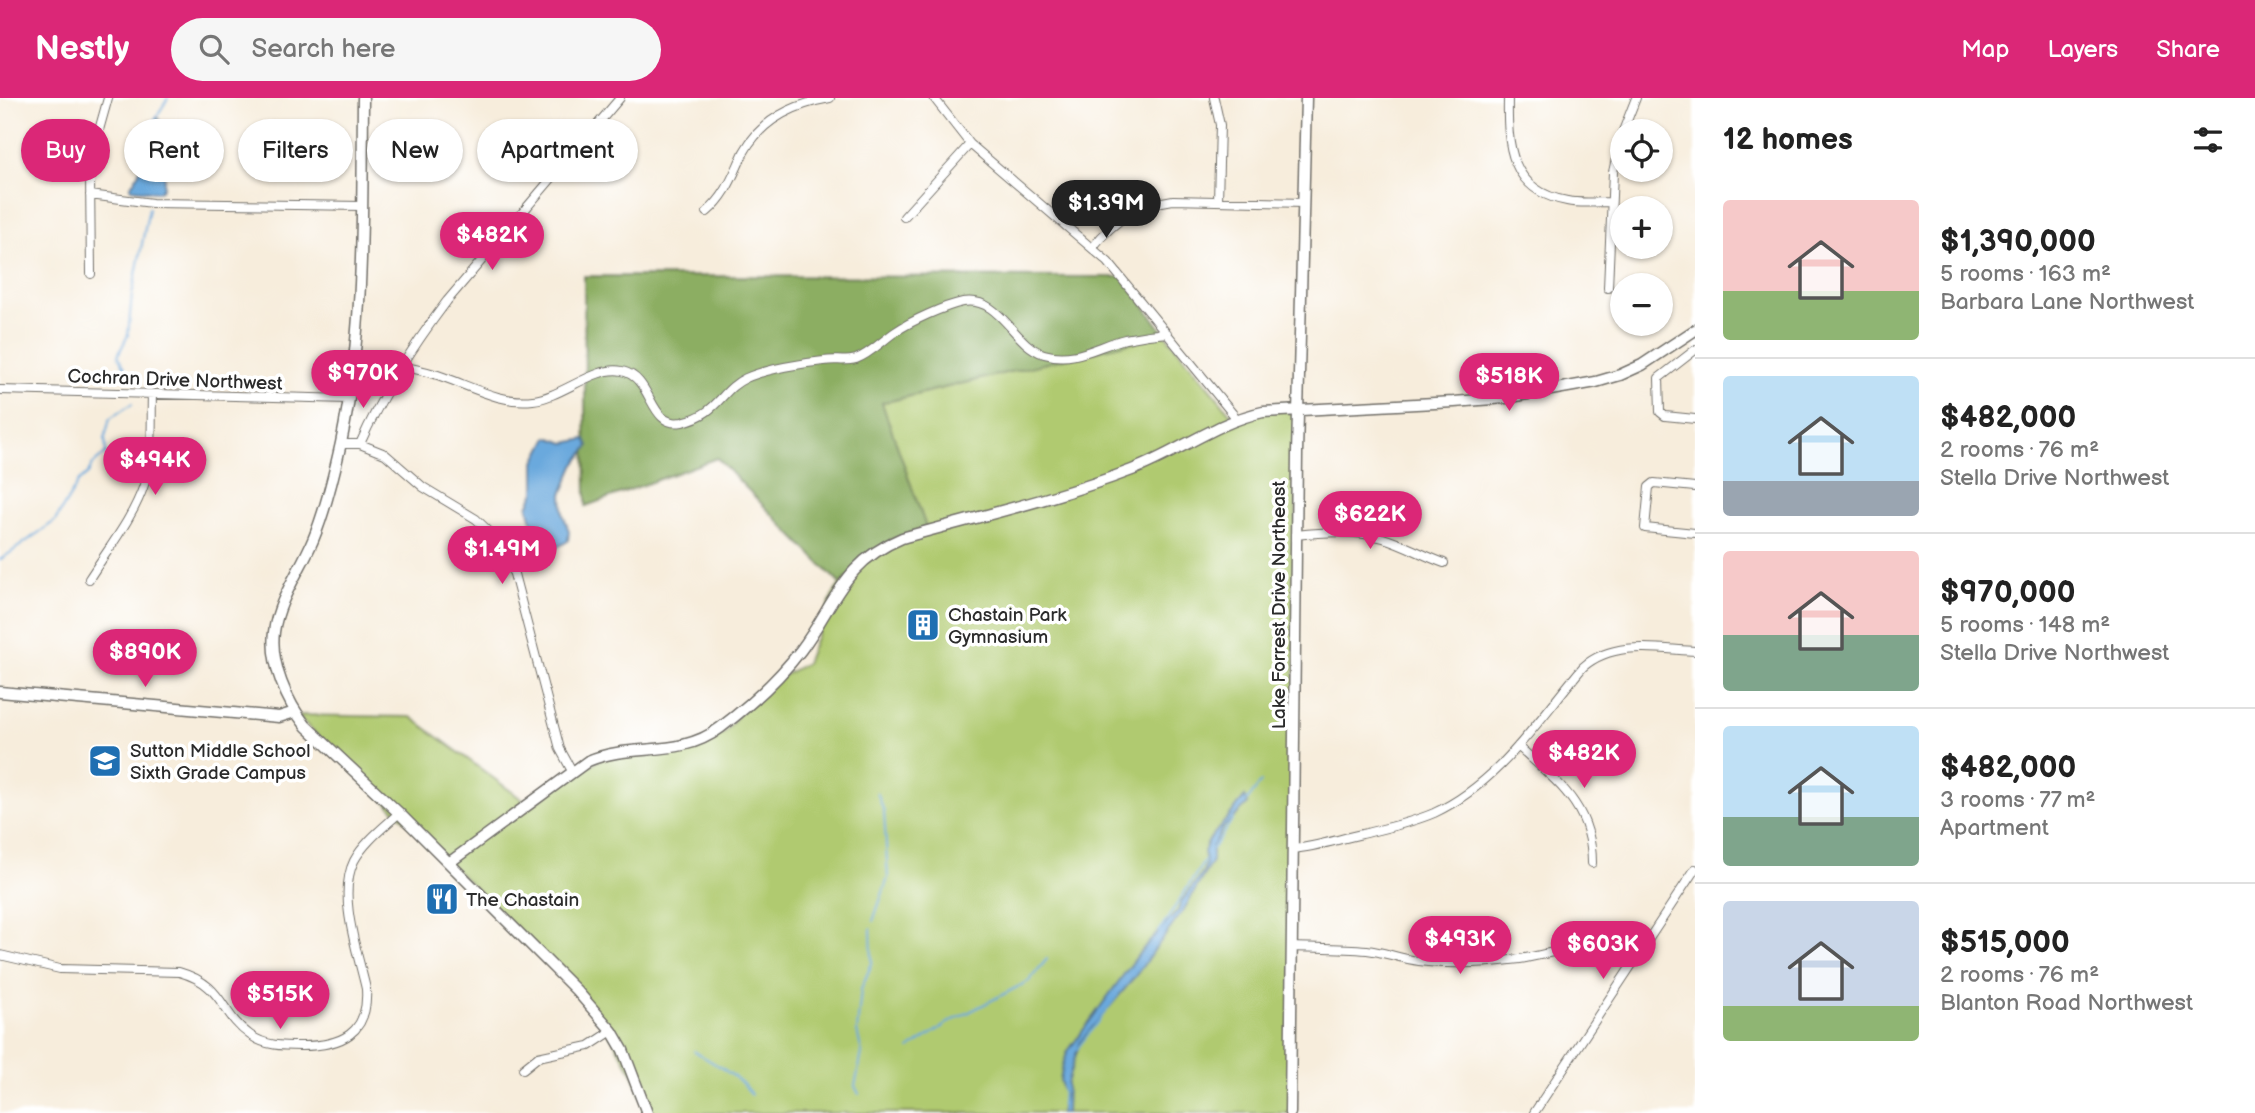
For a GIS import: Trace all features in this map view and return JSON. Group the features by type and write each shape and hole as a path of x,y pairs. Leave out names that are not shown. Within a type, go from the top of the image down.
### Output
{"street":[{"path":"92,274 92,155 108,98"},
{"path":"363,98 359,306 349,399 341,444 314,537 274,630 276,664 295,712 306,726 450,862 576,991 611,1031 623,1051 647,1113"},
{"path":"360,444 379,402 400,366 447,300 620,98"},
{"path":"707,212 720,201 746,149 764,126 788,110 830,98"},
{"path":"934,98 970,145 1093,247 1122,277 1237,419"},
{"path":"1214,98 1220,125 1218,201"},
{"name":"Lake Forrest Drive Northeast","path":"1290,1113 1296,535 1306,98"},
{"path":"1508,98 1507,133 1510,150 1516,165 1532,185 1564,201 1610,202"},
{"path":"1628,119 1636,98"},
{"path":"904,217 970,145"},
{"path":"90,195 152,203 362,206"},
{"path":"1093,247 1116,222 1144,206 1173,201 1304,202"},
{"path":"1608,288 1610,231"},
{"path":"400,366 433,373 491,395 523,401 547,397 605,372 622,371 633,375 642,383 659,415 677,422 708,412 735,385 749,377 820,361 856,359 906,325 963,302 978,302 991,308 1026,345 1055,357 1078,356 1125,339 1167,333"},
{"path":"450,862 588,761 606,755 684,746 719,729 786,669 810,637 847,577 885,545 1123,474 1237,419 1264,412 1454,402 1534,393 1614,377 1642,365 1695,330"},
{"path":"1675,345 1684,359"},
{"path":"1695,350 1659,378 1660,411 1665,415 1695,419"},
{"name":"Cochran Drive Northwest","path":"0,390 349,399"},
{"path":"89,579 139,499 145,483 150,454 152,394"},
{"path":"341,444 360,444 385,454 422,487 476,519 498,540 514,574 560,749 572,771"},
{"path":"1695,487 1654,483 1649,487 1645,528 1695,533"},
{"path":"1296,535 1360,534 1383,538 1444,563"},
{"path":"1293,849 1399,825 1434,812 1480,785 1518,746 1583,667 1596,657 1610,651 1629,648 1695,651"},
{"path":"0,692 279,717 295,712"},
{"path":"1518,746 1578,805 1590,834 1592,863"},
{"path":"0,955 60,969 179,972 196,978 211,988 222,999 239,1026 258,1040 282,1046 334,1044 346,1038 357,1027 364,1016 367,1002 347,901 349,874 361,850 398,813"},
{"path":"1534,1113 1695,869"},
{"path":"1292,947 1367,950 1437,963 1519,959 1586,946 1618,953 1633,962"},
{"path":"523,1069 538,1057 589,1046 611,1031"}],"green space":[{"path":"584,276 1123,277 1165,334 882,403 926,527 890,540 840,584 717,458 586,506"},
{"path":"1165,334 1235,419 1297,404 1291,1113 647,1113 633,1074 610,1035 571,981 296,715 411,717 531,806 575,773 605,757 629,757 679,749 725,733 756,691 806,663 833,594 856,563 882,403"}],"water":[{"path":"133,182 163,182 163,188 158,192 130,187"},
{"path":"548,437 565,443 586,439 589,446 574,466 562,494 563,514 569,531 568,541 549,552 536,531 528,506 535,492 535,462"},
{"path":"1245,797 1248,804 1223,828 1212,847 1212,861 1183,911 1134,978 1080,1042 1067,1083 1066,1113 1060,1113 1064,1095 1060,1080 1068,1051 1141,951 1178,911 1181,902 1203,872 1206,862 1204,852 1208,841"}],"waterway":[{"path":"155,119 168,98"},
{"path":"126,378 126,370 118,355 128,335 132,295 149,208"},
{"path":"0,560 55,521 79,481 106,453 105,437 110,418 132,404"},
{"path":"1247,801 1261,782"},
{"path":"873,921 888,878 884,812 877,792"},
{"path":"1212,849 1233,819"},
{"path":"1159,932 1205,860"},
{"path":"859,1094 855,1086 862,1053 857,1031 861,989 872,963 871,929"},
{"path":"909,1049 948,1023 1029,981 1047,959"},
{"path":"1077,1049 1118,995"},
{"path":"694,1051 735,1077 751,1095"},
{"path":"1062,1105 1063,1086"}],"place":[{"name":"Chastain Park Gymnasium","path":"923,625"},
{"name":"Sutton Middle School Sixth Grade Campus","path":"105,761"},
{"name":"The Chastain","path":"442,899"}]}
